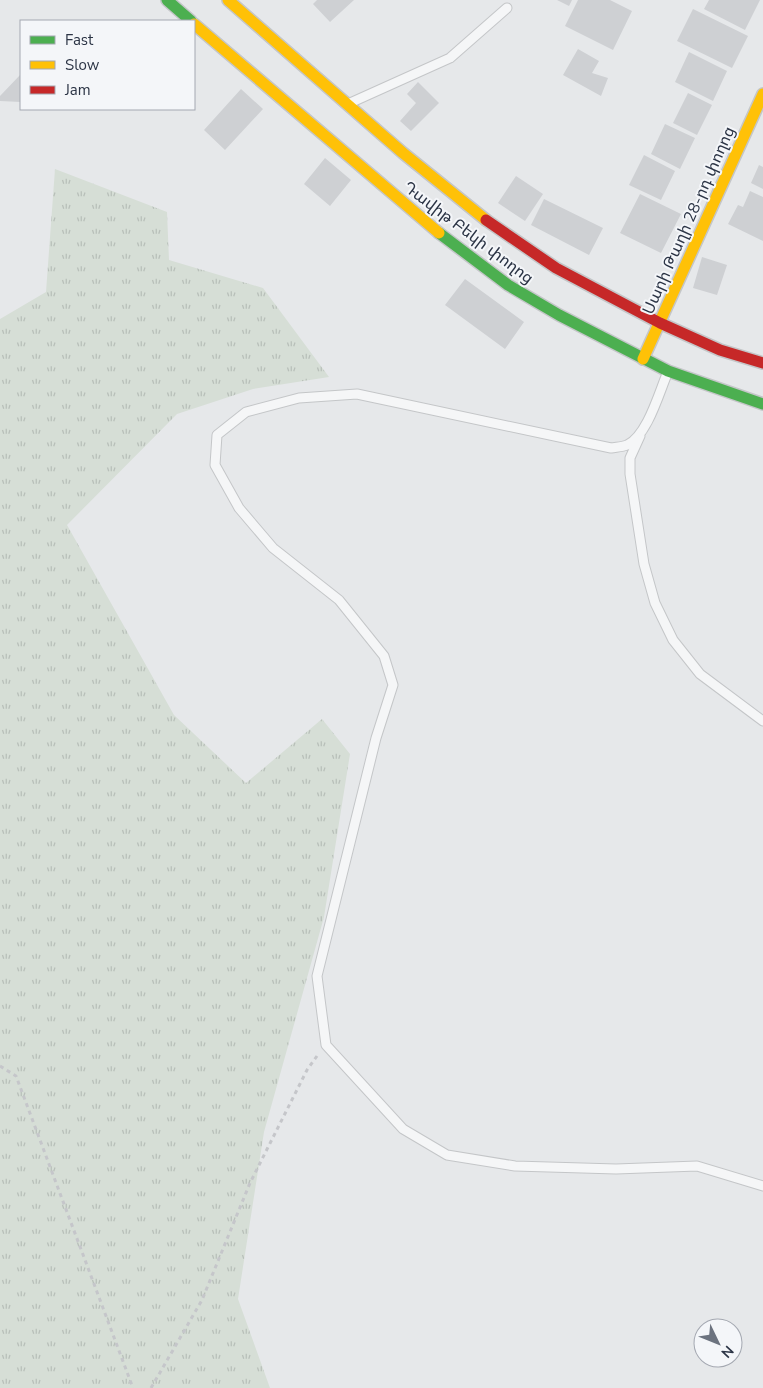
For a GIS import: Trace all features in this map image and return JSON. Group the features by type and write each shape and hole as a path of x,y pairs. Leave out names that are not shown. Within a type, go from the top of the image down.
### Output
{"main road":[{"name":"Դավիթ Բեկի փողոց","path":"167,0 190,20"},
{"name":"Դավիթ Բեկի փողոց","path":"228,0 403,153 495,227 556,268 660,323 720,350 763,363"},
{"name":"Դավիթ Բեկի փողոց","path":"195,25 425,223 508,285 559,315 668,371 763,404"},
{"name":"Սարի Թաղի 28-րդ փողոց","path":"643,359 763,94"}],"lane":[{"path":"347,104 450,58 507,8"},
{"path":"668,371 630,458 630,474 644,564 656,603 673,640 700,674 763,721"},
{"path":"642,432 628,444 611,448 357,394 299,398 246,412 217,434 216,465 239,508 273,548 339,600 384,656 393,685 376,738 317,976 326,1045 403,1129 447,1155 515,1166 616,1169 697,1166 763,1186"}],"path":[{"path":"151,1388 202,1300 250,1184 307,1070 326,1045"},
{"path":"0,1066 16,1076 133,1388"}],"green space":[{"path":"55,169 167,212 169,260 263,288 329,377 253,389 177,414 67,525 174,715 246,783 322,719 350,754 324,917 264,1132 238,1299 270,1388 0,1388 0,319 46,292"}],"building":[{"path":"317,0 354,0 330,22 313,4"},
{"path":"557,0 572,0 569,6"},
{"path":"578,0 610,0 632,11 613,50 565,26"},
{"path":"709,0 760,0 745,30 704,9"},
{"path":"693,9 748,36 732,68 677,41"},
{"path":"578,49 599,61 592,73 608,78 601,96 563,75"},
{"path":"689,52 727,71 713,101 675,82"},
{"path":"20,75 20,102 0,101 0,96"},
{"path":"418,82 439,103 411,131 400,121 416,103 407,94"},
{"path":"241,89 263,109 225,150 204,130"},
{"path":"688,93 712,105 697,135 673,123"},
{"path":"665,124 695,138 680,169 651,154"},
{"path":"644,155 675,171 661,200 629,185"},
{"path":"325,158 351,180 330,206 304,184"},
{"path":"759,165 763,167 763,189 751,183"},
{"path":"516,176 543,194 525,221 498,203"},
{"path":"750,191 763,197 763,241 728,224 738,205 743,207"},
{"path":"640,194 681,214 661,253 620,233"},
{"path":"544,199 603,228 589,255 531,225"},
{"path":"702,257 727,265 717,295 693,288"},
{"path":"465,279 524,322 505,349 445,305"}],"traffic: fast":[{"path":"167,0 190,20"},
{"path":"439,233 508,285 559,315 668,371 763,404"}],"traffic: slow":[{"path":"228,0 403,153 486,220"},
{"path":"195,25 439,233"},
{"path":"643,359 763,94"}],"traffic: jam":[{"path":"486,220 556,268 660,323 720,350 763,363"}]}
